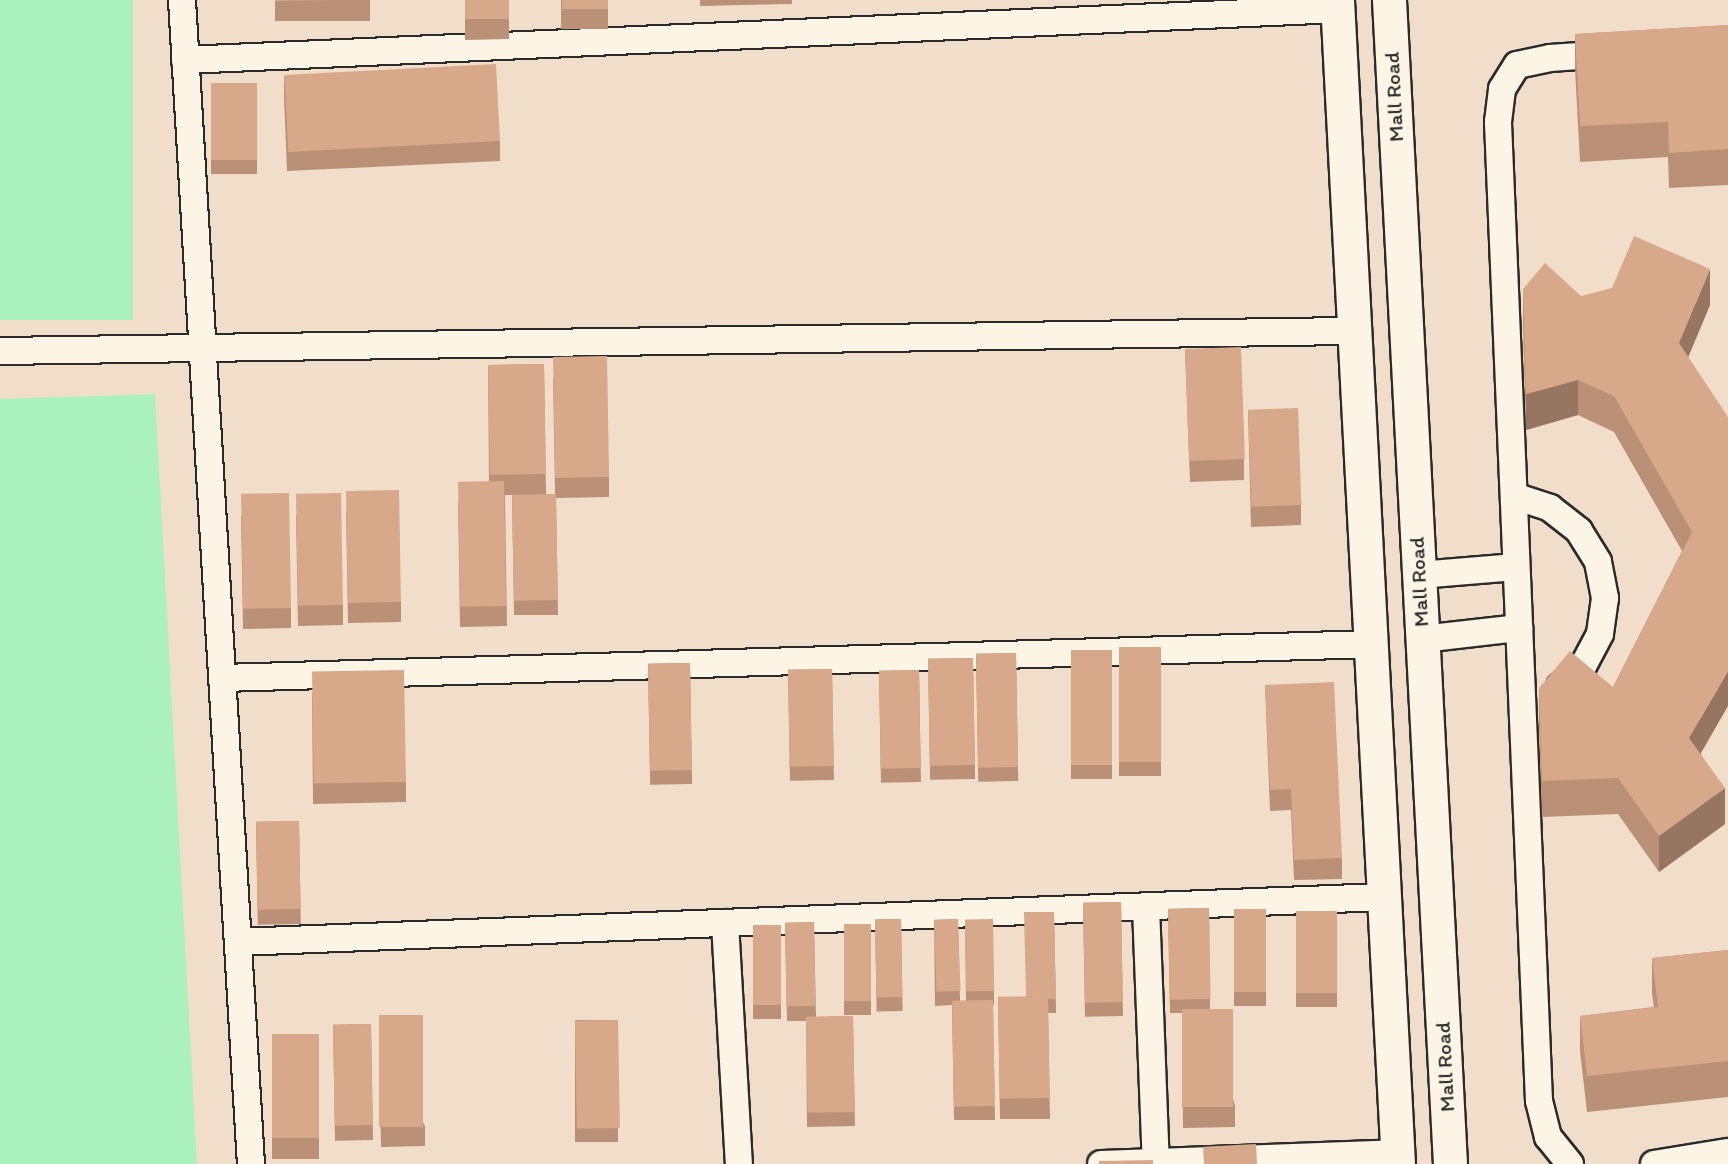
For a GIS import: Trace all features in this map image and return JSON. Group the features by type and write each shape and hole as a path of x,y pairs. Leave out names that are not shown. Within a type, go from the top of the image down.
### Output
{"street":[{"path":"182,0 251,1164"},
{"name":"Mall Road","path":"1389,0 1450,1164"},
{"path":"185,60 1338,5 1397,1158 1101,1164"},
{"path":"1570,1164 1548,1137 1539,1101 1498,122 1502,89 1517,65 1550,58 1633,52"},
{"path":"0,351 1354,331"},
{"path":"1514,496 1550,508 1579,531 1598,562 1605,598 1600,634 1583,666 1556,691 1522,705"},
{"path":"1419,575 1516,567"},
{"path":"1422,639 1519,628"},
{"path":"222,678 1371,644"},
{"path":"238,942 1384,897"},
{"path":"1146,907 1156,1162"},
{"path":"725,923 739,1164"},
{"path":"1654,1164 1728,1152"}],"green space":[{"path":"0,0 133,0 133,320 0,320"},
{"path":"155,394 197,1164 0,1164 0,399"}],"building":[{"path":"275,0 330,0 275,1"},
{"path":"465,0 509,0 509,19 465,19"},
{"path":"562,0 608,0 608,9 562,9"},
{"path":"1728,25 1728,149 1669,153 1668,122 1580,126 1575,34"},
{"path":"496,64 500,141 288,152 284,75"},
{"path":"211,83 257,83 257,160 211,160"},
{"path":"1634,236 1710,269 1679,343 1728,417 1728,671 1689,738 1725,788 1659,836 1618,778 1542,781 1539,688 1570,651 1613,687 1692,532 1614,396 1578,380 1526,394 1523,289 1545,263 1581,296 1612,288"},
{"path":"1241,347 1245,459 1189,461 1185,349"},
{"path":"607,356 609,477 555,478 553,357"},
{"path":"544,364 546,474 490,475 488,365"},
{"path":"1298,408 1301,505 1251,507 1248,410"},
{"path":"504,481 506,606 460,607 458,482"},
{"path":"399,490 401,602 348,603 346,491"},
{"path":"289,493 291,608 243,609 241,494"},
{"path":"341,493 343,605 298,606 296,494"},
{"path":"556,494 558,600 514,601 512,495"},
{"path":"1119,647 1161,647 1161,762 1119,762"},
{"path":"1071,650 1112,650 1112,765 1071,765"},
{"path":"1016,653 1018,767 978,768 976,654"},
{"path":"973,658 975,765 930,766 928,659"},
{"path":"690,663 692,770 650,771 648,664"},
{"path":"832,669 834,766 790,767 788,670"},
{"path":"404,670 406,782 314,784 312,672"},
{"path":"919,670 921,768 881,769 879,671"},
{"path":"1334,682 1342,858 1294,860 1291,789 1270,790 1265,685"},
{"path":"299,821 301,909 258,910 256,822"},
{"path":"1121,902 1123,1002 1085,1003 1083,903"},
{"path":"1209,908 1211,999 1170,1000 1168,909"},
{"path":"1234,909 1266,909 1266,992 1234,992"},
{"path":"1296,911 1337,911 1337,993 1296,993"},
{"path":"1024,912 1054,912 1056,999 1048,999 1048,996 1026,997"},
{"path":"875,919 901,919 902,997 876,997"},
{"path":"958,919 961,991 937,992 934,920"},
{"path":"965,919 993,919 994,991 966,991"},
{"path":"814,922 815,1006 786,1006 785,923"},
{"path":"844,924 871,924 871,1001 844,1001"},
{"path":"753,925 781,925 781,1005 753,1005"},
{"path":"1728,950 1728,1061 1587,1076 1580,1016 1658,1007 1652,958"},
{"path":"1048,996 1050,1098 1000,1099 998,997"},
{"path":"993,1000 995,1106 954,1107 952,1001"},
{"path":"1182,1009 1233,1009 1233,1107 1182,1107"},
{"path":"379,1015 423,1015 423,1127 379,1127"},
{"path":"853,1016 855,1112 808,1113 806,1017"},
{"path":"618,1020 620,1128 577,1129 575,1021"},
{"path":"371,1024 373,1125 335,1126 333,1025"},
{"path":"272,1034 319,1034 319,1138 272,1138"},
{"path":"1256,1144 1257,1164 1204,1164 1203,1147"},
{"path":"1153,1160 1153,1164 1099,1164 1099,1161"}]}
